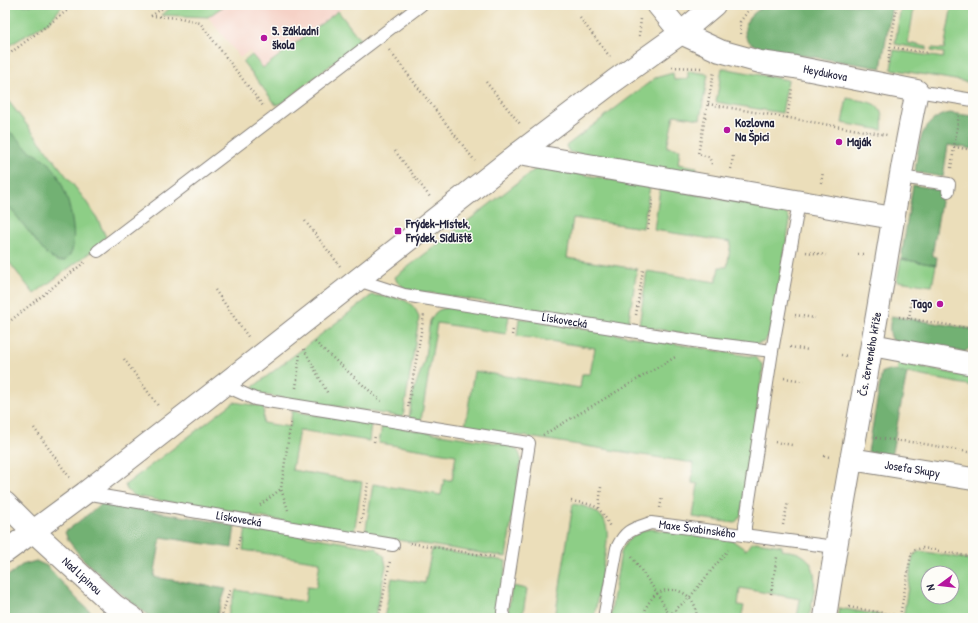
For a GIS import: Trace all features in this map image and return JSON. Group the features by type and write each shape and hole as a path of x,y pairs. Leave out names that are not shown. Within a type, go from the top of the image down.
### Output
{"street":[{"path":"658,5 681,33"},
{"path":"5,552 33,531 79,487 224,385 351,276 681,33 714,5"},
{"name":"Heydukova","path":"681,33 720,51 760,62 795,67 917,91"},
{"name":"Čs. červeného kříže","path":"824,618 835,547 872,345 907,137 917,91"},
{"path":"519,153 893,218"},
{"path":"872,345 973,364"},
{"name":"Josefa Skupy","path":"851,460 973,480"},
{"name":"Nad Lipinou","path":"5,503 33,531 116,606 133,618"}],"lane":[{"path":"98,252 421,5"},
{"name":"Heydukova","path":"917,91 973,100"},
{"path":"900,177 948,187"},
{"path":"744,535 772,351 799,202"},
{"name":"Lískovecká","path":"351,276 404,295 633,332 772,351"},
{"path":"224,385 255,399 529,443 510,560 503,612 505,618"},
{"name":"Lískovecká","path":"79,487 393,545"},
{"name":"Maxe Švabinského","path":"621,540 629,530 651,523 835,547"},
{"path":"604,618 618,548 621,540"}],"path":[{"path":"5,57 69,9 71,5"},
{"path":"166,5 151,16 181,18 200,23 273,119"},
{"path":"580,18 612,58"},
{"path":"379,37 475,162"},
{"path":"890,47 928,53"},
{"path":"787,118 795,67"},
{"path":"698,154 713,76"},
{"path":"486,82 523,127"},
{"path":"708,104 907,137"},
{"path":"948,187 960,110"},
{"path":"954,147 973,150"},
{"path":"395,151 434,203"},
{"path":"648,229 656,177"},
{"path":"305,220 351,276"},
{"path":"5,325 98,252"},
{"path":"633,332 643,270"},
{"path":"215,290 252,342"},
{"path":"405,423 427,298"},
{"path":"909,319 912,298 930,302"},
{"path":"897,317 973,330"},
{"path":"310,338 405,423"},
{"path":"529,443 700,342"},
{"path":"124,359 163,412"},
{"path":"34,428 79,487"},
{"path":"870,437 919,443 973,453"},
{"path":"358,539 368,483"},
{"path":"599,508 601,487"},
{"path":"571,501 589,504 599,508 612,531 621,540 657,593 670,616"},
{"path":"666,618 690,597 736,541 744,535"},
{"path":"410,542 510,560"},
{"path":"379,618 393,545"},
{"path":"843,606 900,616 911,554 914,550 923,548 973,557"},
{"path":"646,618 645,615 647,605 657,593 671,589 681,591 690,597 695,606 696,618"},
{"path":"221,618 230,590"}],"shaded area":[{"name":"5. Základní škola","path":"220,5 346,5 263,68 249,51 240,58 208,17 222,7"}],"green space":[{"path":"5,5 63,5 50,21 5,48"},
{"path":"175,5 220,5 222,7 208,17 161,15"},
{"path":"765,5 892,5 881,68 764,49 754,45 748,41 745,35 746,22"},
{"path":"952,5 973,5 973,83 891,69 894,50 943,58 944,53 931,51 932,48 944,49"},
{"path":"901,6 914,8 908,43 927,47 927,50 895,44"},
{"path":"338,11 361,41 284,102 276,105 243,62 252,55 263,68"},
{"path":"722,68 788,80 782,113 716,102"},
{"path":"688,71 708,74 700,119 674,115 667,147 680,149 678,164 697,167 695,177 569,152 566,146 655,78 673,73 674,80 688,79"},
{"path":"5,94 10,103 85,200 97,218 106,237 96,248 34,294 5,257"},
{"path":"847,98 869,102 879,108 882,120 882,130 842,123"},
{"path":"949,113 973,116 973,149 948,145 943,177 915,172 919,144 926,128 931,122"},
{"path":"5,131 13,135 24,146 43,159 53,168 58,176 70,208 73,232 72,251 65,261 57,261 45,253 5,201"},
{"path":"538,167 650,186 643,228 573,218 567,258 637,269 628,325 406,289 397,282 395,277"},
{"path":"913,185 943,190 932,256 937,257 936,265 901,259"},
{"path":"660,188 782,210 788,216 790,221 771,332 764,342 752,345 639,326 647,271 716,282 719,267 727,267 731,242 654,230"},
{"path":"901,259 936,265 932,286 897,281"},
{"path":"372,295 407,301 412,305 419,318 403,417 259,394 256,392 253,387"},
{"path":"449,307 509,316 506,334 437,323 421,420 409,418 413,392 424,362 430,321 439,310"},
{"path":"891,316 973,329 973,345 965,352 893,341 890,332"},
{"path":"519,318 755,357 762,364 763,369 741,515 735,523 693,517 698,484 692,483 693,463 465,427 474,371 580,388 582,374 590,374 595,348 517,336"},
{"path":"899,362 973,378 973,386 897,371"},
{"path":"889,370 907,373 891,457 868,452 882,372"},
{"path":"234,402 264,407 263,423 290,427 292,411 371,424 369,441 299,430 292,470 362,482 354,533 134,496 127,490 125,485"},
{"path":"382,425 510,445 517,450 521,459 506,557 365,535 373,484 441,495 444,480 452,480 456,455 379,443"},
{"path":"103,503 235,525 232,548 161,537 154,577 226,589 216,618 152,618 115,589 81,557 68,540 65,532"},
{"path":"573,504 587,507 596,512 603,518 606,525 607,543 594,618 555,618"},
{"path":"246,526 376,548 384,556 386,566 375,618 227,618 236,590 305,602 307,587 316,588 320,562 243,550"},
{"path":"649,529 729,538 746,550 751,543 756,542 782,546 782,550 800,554 807,559 812,566 814,574 814,592 809,618 797,618 800,599 740,588 738,605 744,606 741,618 610,618 621,552 629,539"},
{"path":"432,549 506,561 500,618 384,618 392,578 425,583"},
{"path":"920,551 973,560 973,618 903,618 913,556"},
{"path":"36,561 47,566 76,598 97,618 5,618 5,578 22,565"},
{"path":"512,586 527,589 523,613 551,618 510,618 508,612"},
{"path":"839,608 898,618 837,618"}],"place":[{"name":"5. Základní škola","path":"264,38"},
{"name":"Kozlovna Na Špici","path":"727,130"},
{"name":"Maják","path":"839,142"},
{"name":"Frýdek-Místek, Frýdek, Sídliště","path":"398,231"},
{"name":"Tago","path":"940,304"}]}
